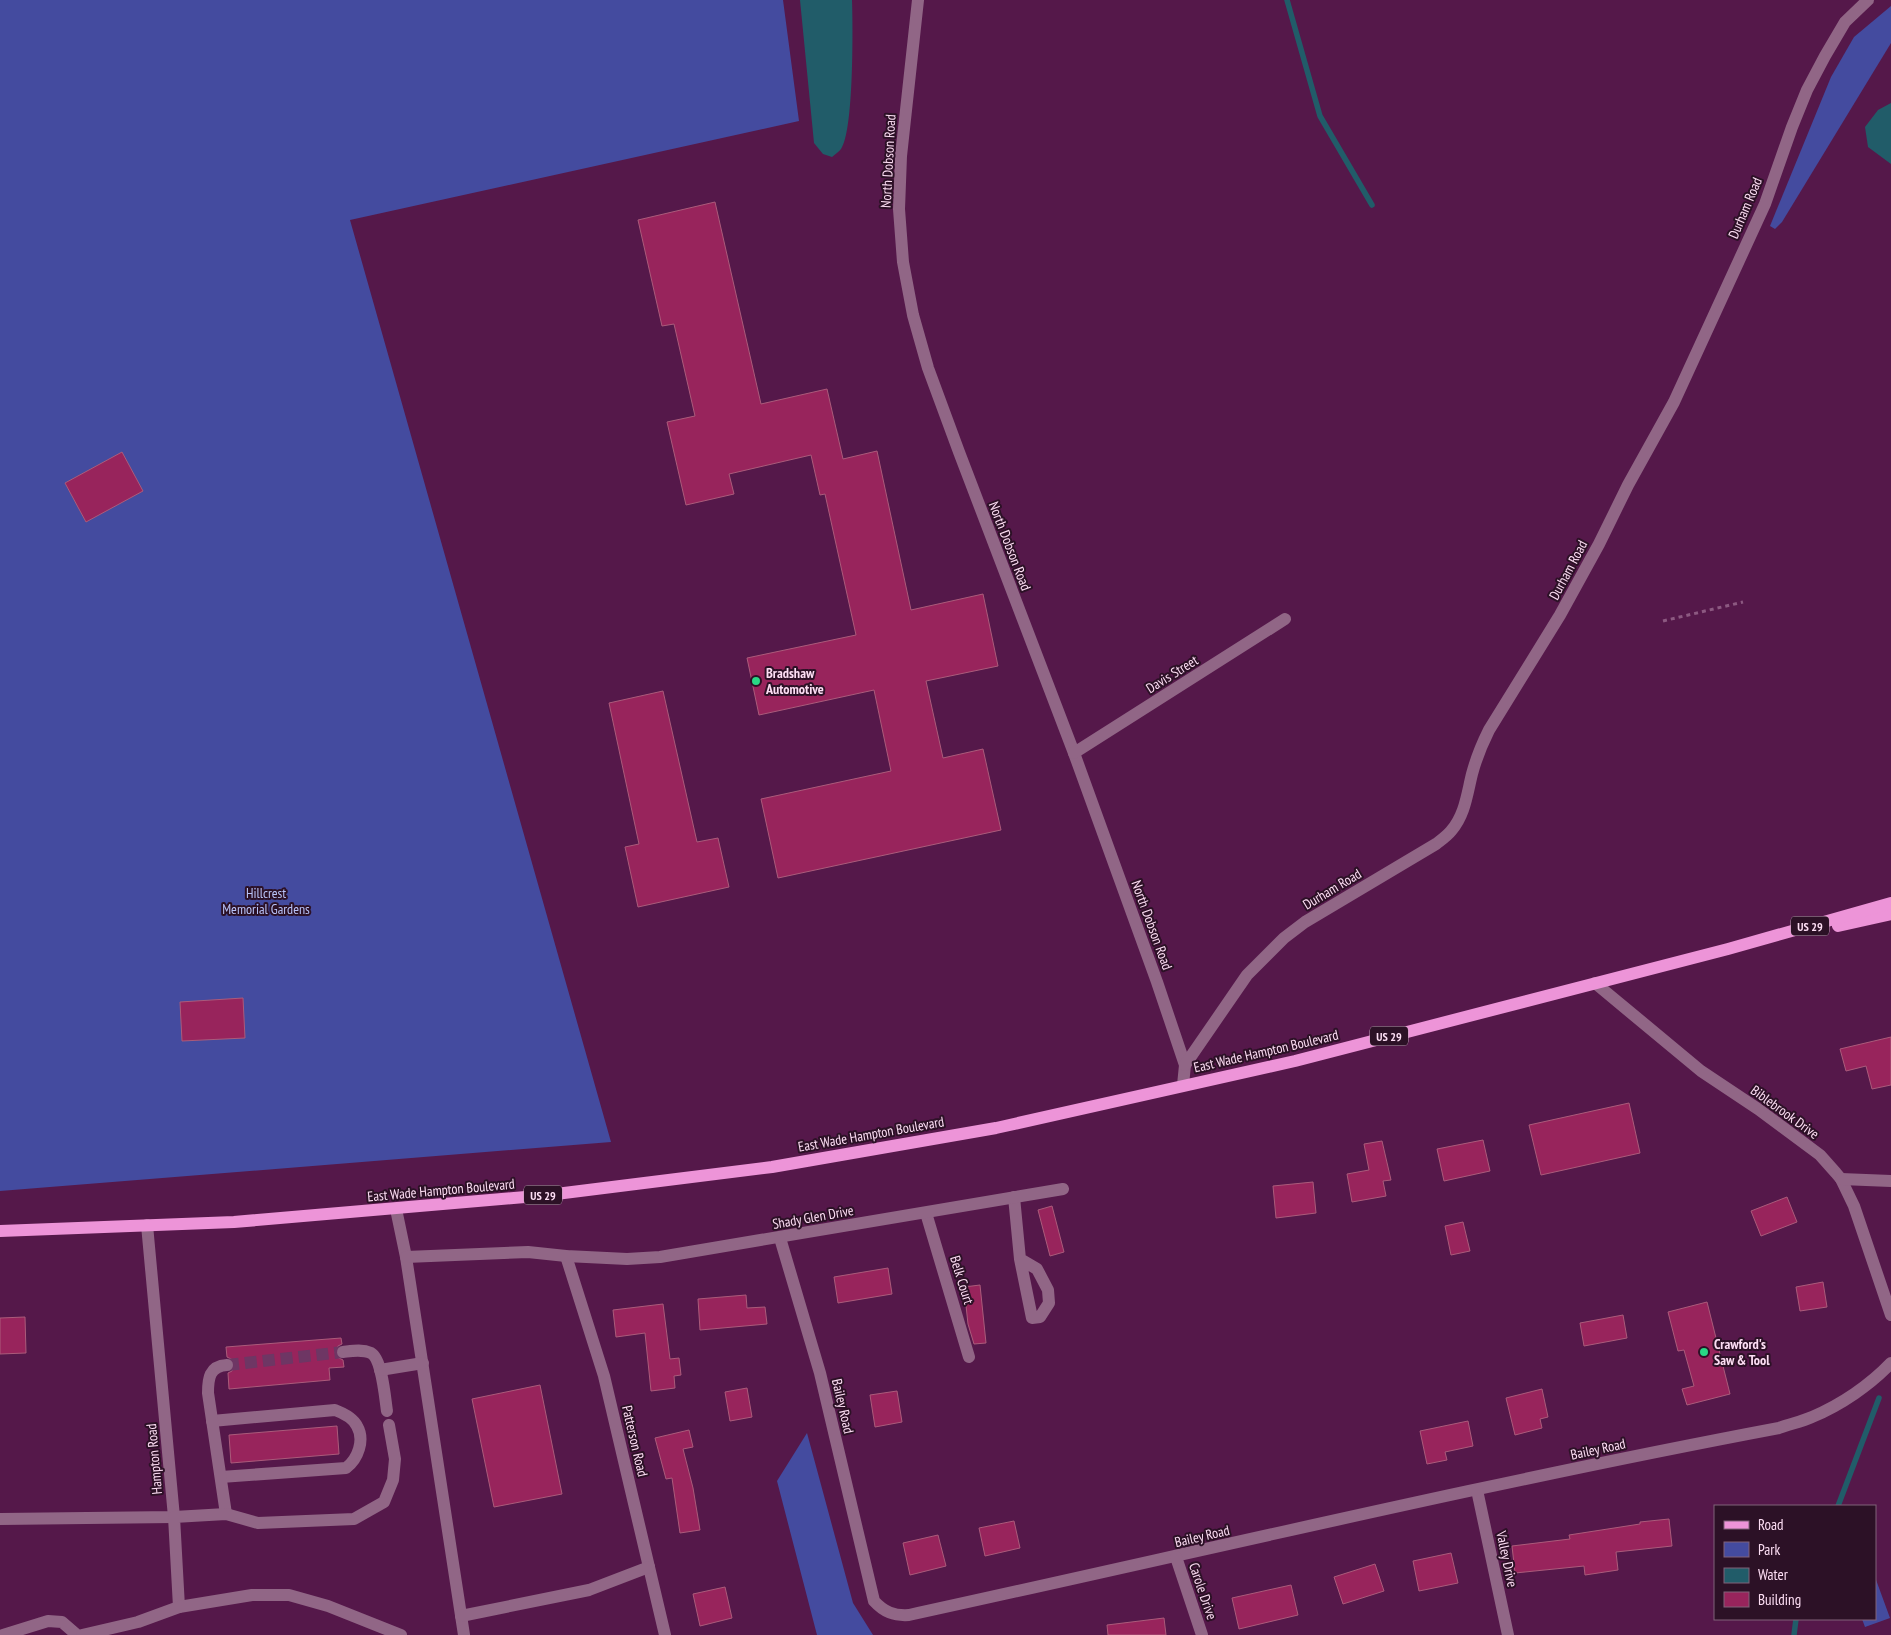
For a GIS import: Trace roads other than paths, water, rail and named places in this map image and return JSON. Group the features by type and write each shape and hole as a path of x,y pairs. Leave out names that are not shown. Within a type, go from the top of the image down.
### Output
{"main road":[{"name":"East Wade Hampton Boulevard","path":"0,1231 234,1222 396,1209 548,1195 772,1167 996,1128 1295,1061 1728,949 1891,903"},
{"name":"East Wade Hampton Boulevard","path":"1728,949 1891,914"}],"street":[{"name":"North Dobson Road","path":"918,0 901,156 899,209 902,262 913,315 928,368 1074,754 1157,982 1185,1065 1183,1085"},
{"name":"Durham Road","path":"1185,1065 1242,982 1284,938 1305,922 1436,844 1451,832 1461,816 1468,796 1472,773 1489,730 1560,615 1682,385 1765,204 1807,90 1845,22 1868,0"},
{"name":"Davis Street","path":"1074,754 1285,619"},
{"name":"Biblebrook Drive","path":"1595,983 1701,1071 1758,1109 1820,1155 1841,1179 1854,1206 1891,1315"},
{"path":"1841,1179 1891,1181"},
{"name":"Shady Glen Drive","path":"406,1257 528,1252 626,1259 660,1257 1063,1189"},
{"path":"1014,1197 1020,1259"},
{"path":"396,1209 406,1257 423,1363 464,1635"},
{"name":"Belk Court","path":"926,1213 969,1357"},
{"name":"Hampton Road","path":"147,1225 174,1517 179,1607"},
{"name":"Bailey Road","path":"780,1238 820,1373 874,1601 889,1613 899,1615 909,1615 1477,1490 1778,1428 1812,1417 1846,1399 1880,1375 1891,1363"},
{"name":"Patterson Road","path":"566,1256 604,1376 665,1635"},
{"path":"343,1352 359,1350 370,1352 374,1356 380,1370 387,1411"},
{"path":"380,1370 423,1363"},
{"path":"226,1514 208,1393 208,1378 211,1372 222,1365 227,1365"},
{"path":"212,1421 335,1410 352,1419 358,1426 360,1438 354,1462 346,1468 221,1478"},
{"path":"0,1518 174,1517 226,1514 258,1524 354,1518 384,1502 393,1480 395,1458 389,1425"},
{"name":"Valley Drive","path":"1477,1490 1508,1635"},
{"name":"Carole Drive","path":"1176,1557 1202,1635"},
{"path":"461,1616 589,1590 649,1567"},
{"path":"82,1635 138,1622 179,1607 252,1595 289,1595 328,1606 401,1635"},
{"path":"3,1635 48,1621 62,1622 77,1635"}],"water":[{"path":"800,0 852,0 852,77 848,122 841,149 832,157 823,154 814,143"},
{"path":"1891,103 1891,164 1868,147 1865,127 1878,110"}],"waterway":[{"path":"1287,0 1320,116 1372,205"},
{"path":"1838,1505 1879,1398"},
{"path":"1794,1635 1796,1620"}],"tunnel":[{"path":"227,1365 343,1352"}],"place":[{"name":"Bradshaw Automotive","path":"756,681"},
{"name":"Crawford's Saw & Tool","path":"1704,1352"}],"park label":[{"name":"Hillcrest Memorial Gardens","path":"266,902"}]}
